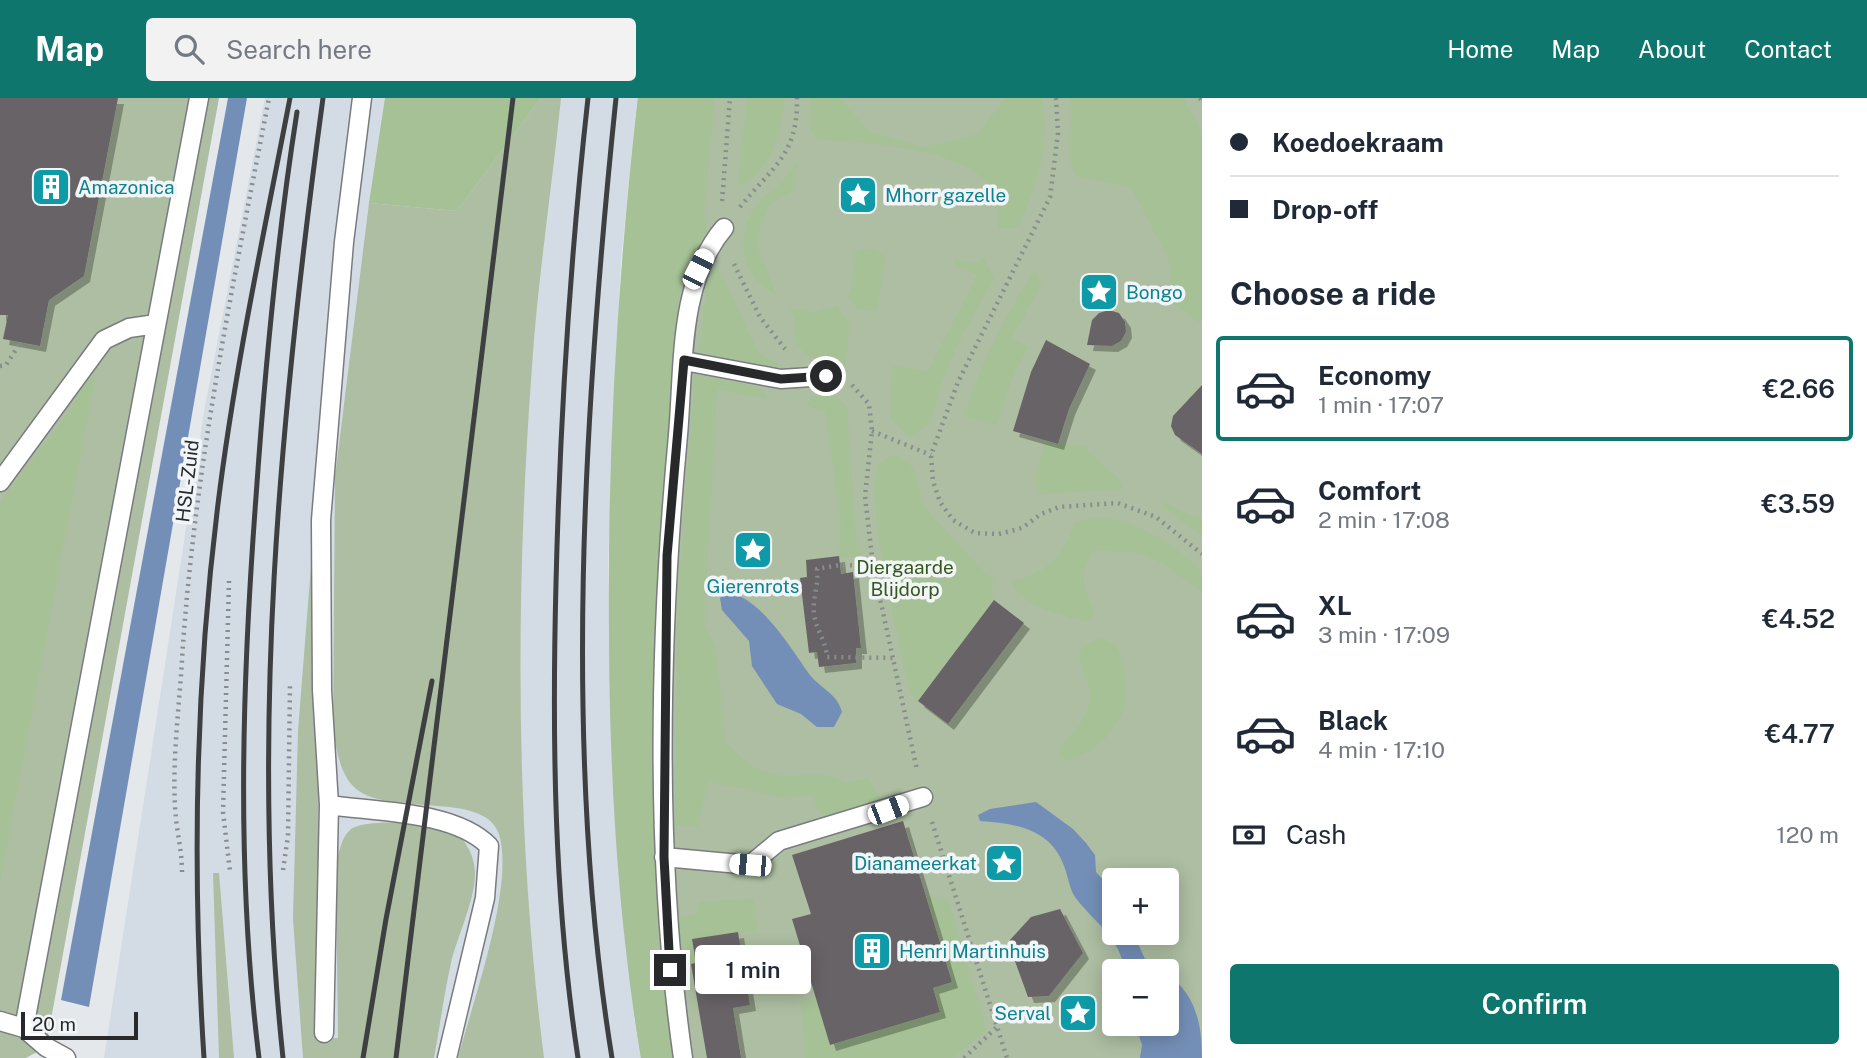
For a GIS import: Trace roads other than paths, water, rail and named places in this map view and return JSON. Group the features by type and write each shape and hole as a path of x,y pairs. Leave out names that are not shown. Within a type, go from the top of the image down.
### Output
{"lane":[{"path":"24,1028 199,98"},
{"path":"324,1033 329,806 322,690 321,520 344,242 362,98"},
{"path":"683,1058 670,970 664,857 667,556 684,360 698,269 710,245 724,228"},
{"path":"0,482 104,340 129,328 156,324"},
{"path":"684,360 781,379 826,376"},
{"path":"664,857 750,865 779,841 923,797"},
{"path":"329,806 452,822 476,832 489,846 485,898 447,1058"},
{"path":"0,1021 24,1028 46,1047 66,1058"}],"water":[{"path":"228,98 247,98 89,1007 61,1000"},
{"path":"726,593 738,595 761,612 783,636 811,677 832,695 842,712 834,727 817,727 801,714 777,704 752,666 749,641 722,610 720,598"},
{"path":"1036,802 1073,829 1095,855 1096,872 1102,879 1102,927 1075,897 1064,866 1050,844 1041,836 1019,826 980,821 978,815 990,809"},
{"path":"1115,945 1139,945 1145,959 1122,959"},
{"path":"1179,984 1191,1001 1199,1022 1202,1058 1140,1058 1142,1045 1139,1036 1179,1036"}],"railway":[{"path":"204,1058 197,850 200,711 210,573 233,402 290,98"},
{"path":"283,1058 273,938 269,697 282,457 323,98"},
{"path":"396,1058 513,98"},
{"path":"578,1058 559,880 555,642 560,462 567,340 588,98"},
{"path":"612,1058 597,941 587,822 583,579 595,335 616,98"},
{"path":"259,1058 244,848 247,637 268,352 283,208 297,112"},
{"path":"363,1058 386,919 432,681"}],"place":[{"name":"Amazonica","path":"51,187"},
{"name":"Mhorr gazelle","path":"858,195"},
{"name":"Bongo","path":"1099,292"},
{"name":"Gierenrots","path":"753,550"},
{"name":"Dianameerkat","path":"1004,863"},
{"name":"Henri Martinhuis","path":"872,951"},
{"name":"Serval","path":"1078,1013"}],"park label":[{"name":"Diergaarde Blijdorp","path":"905,578"}]}
